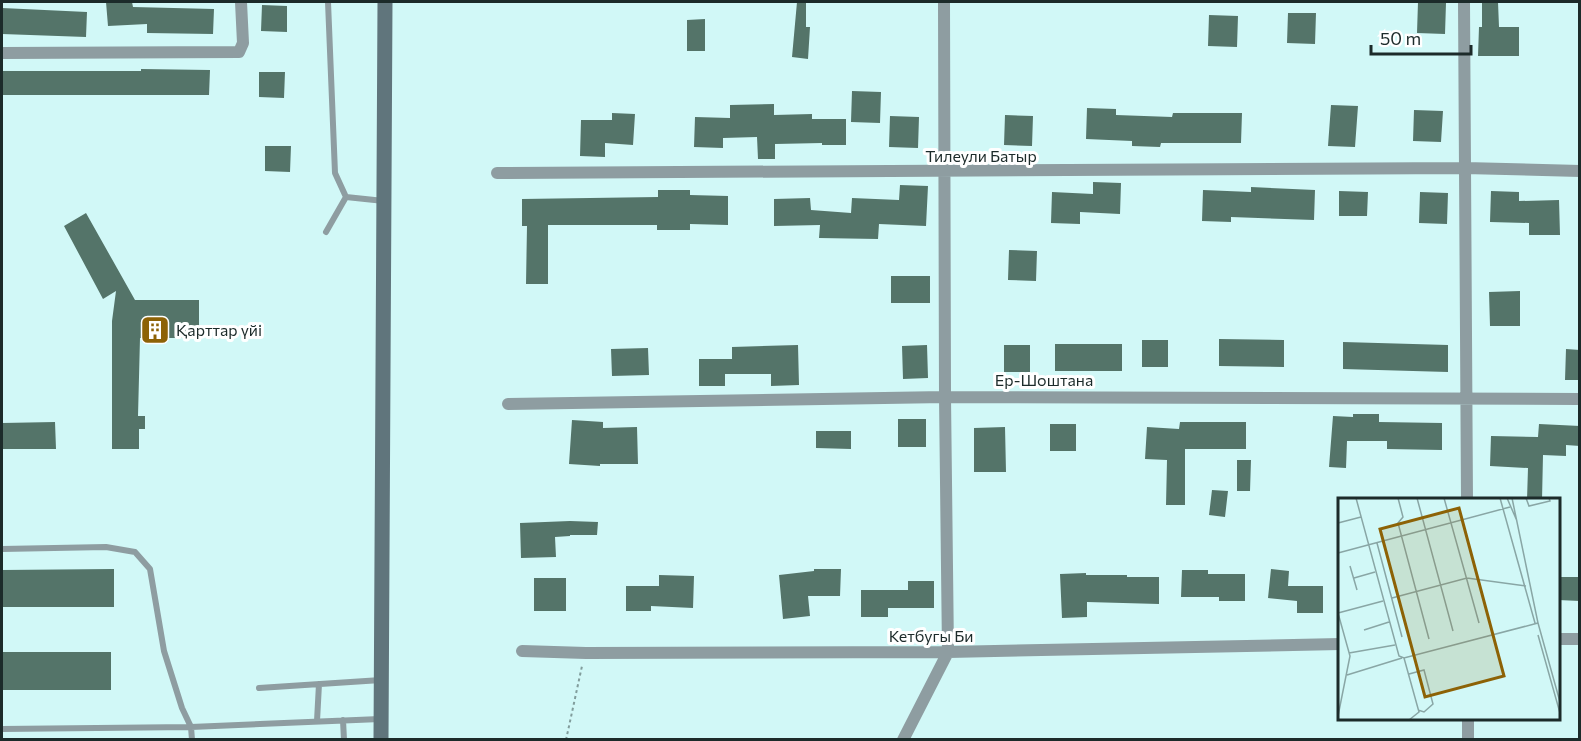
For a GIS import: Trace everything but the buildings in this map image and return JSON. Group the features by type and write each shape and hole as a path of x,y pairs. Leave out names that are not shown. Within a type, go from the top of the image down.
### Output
{"main road":[{"path":"381,740 385,2"}],"street":[{"path":"2,53 239,52 243,43 241,2"},
{"path":"903,740 948,652 944,2"},
{"path":"1464,2 1467,498"},
{"name":"Тилеули Батыр","path":"497,173 1465,168 1580,171"},
{"name":"Ер-Шоштана","path":"508,404 945,396 1580,399"},
{"path":"1560,639 1580,639"},
{"name":"Кетбугы Би","path":"522,651 586,653 948,652 1338,644"},
{"path":"1468,720 1468,740"}],"lane":[{"path":"328,2 335,173 346,197"},
{"path":"346,197 384,201"},
{"path":"326,232 346,197"},
{"path":"2,549 106,547 135,552 150,569 164,651 182,708 191,727 192,740"},
{"path":"259,688 381,680"},
{"path":"316,721 319,684"},
{"path":"2,729 191,727 381,719"},
{"path":"344,720 344,740"}],"path":[{"path":"566,740 586,653"}],"place":[{"name":"Қарттар үйі","path":"155,330"}]}
